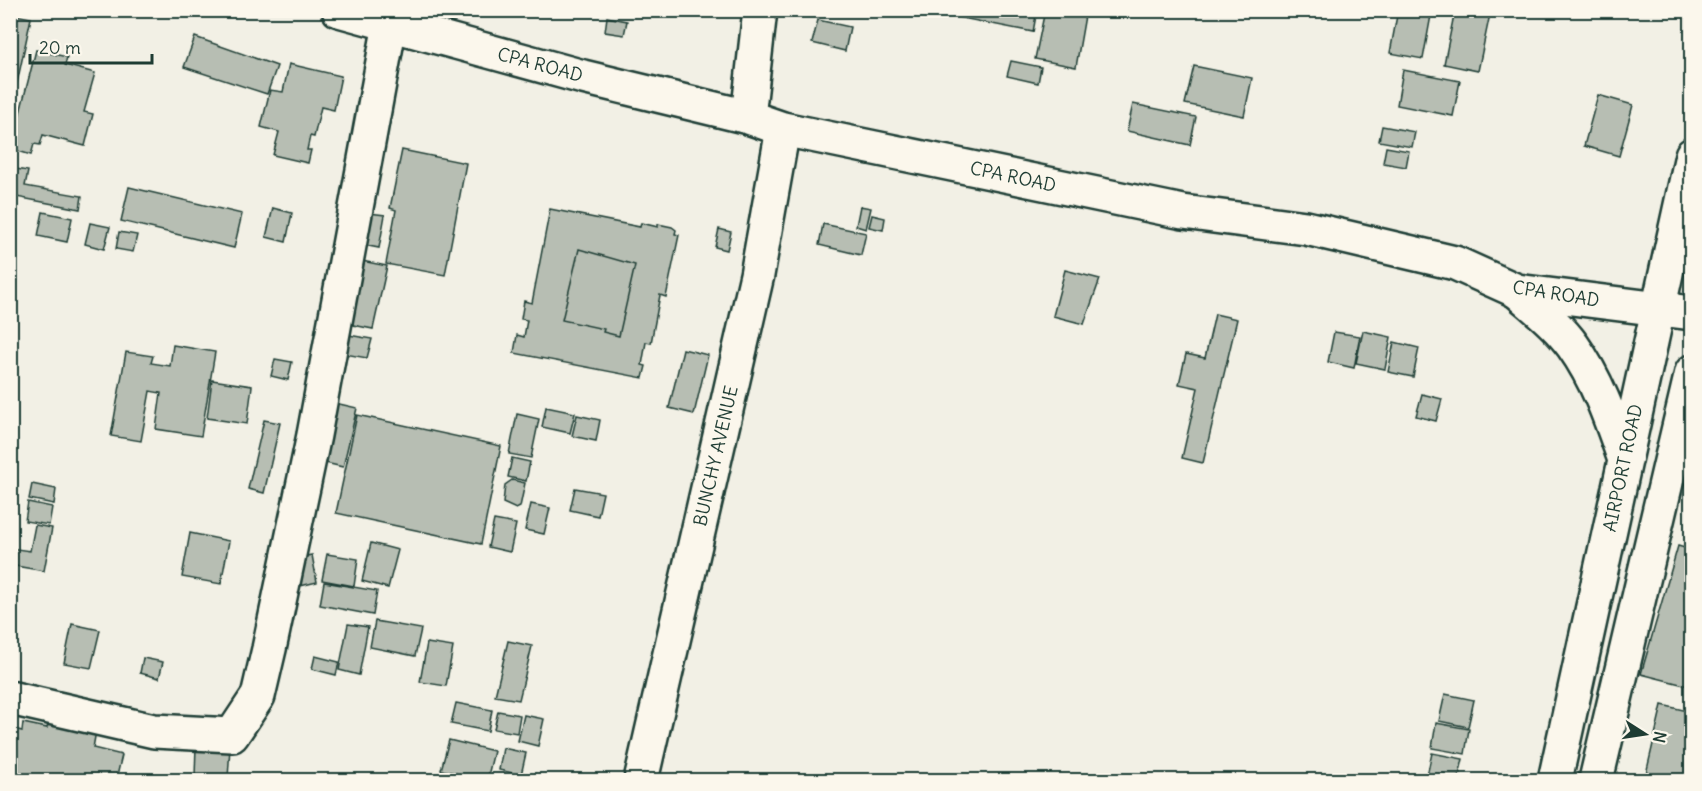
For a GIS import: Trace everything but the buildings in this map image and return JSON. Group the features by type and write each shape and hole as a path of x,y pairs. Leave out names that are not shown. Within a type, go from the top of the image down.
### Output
{"street":[{"name":"CPA ROAD","path":"339,10 583,77 748,117 783,129 1183,212 1306,228 1455,263 1517,291 1692,314"},
{"path":"748,117 760,10"},
{"path":"10,698 154,730 231,735 258,696 314,435 390,24"},
{"name":"BUNCHY AVENUE","path":"641,780 757,275 783,129"},
{"name":"AIRPORT ROAD","path":"1555,780 1692,155"},
{"path":"1517,291 1572,345 1588,368 1606,405 1625,460"},
{"path":"1596,780 1692,372"}]}
